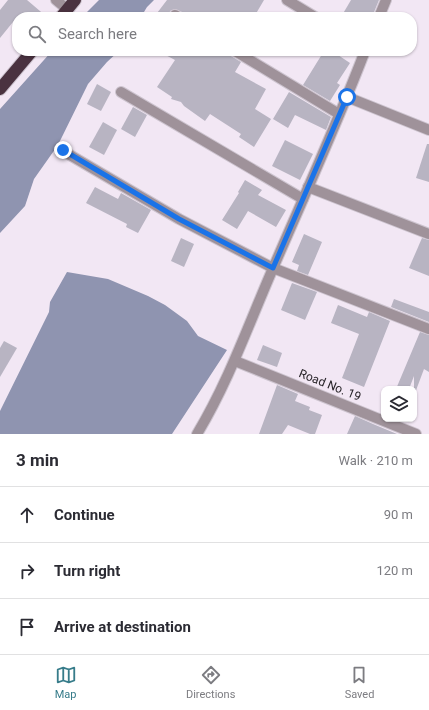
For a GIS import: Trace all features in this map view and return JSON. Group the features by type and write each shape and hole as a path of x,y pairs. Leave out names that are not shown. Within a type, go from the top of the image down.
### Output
{"highway":[{"path":"0,89 28,56"}],"street":[{"path":"56,0 68,9"},
{"path":"287,0 307,12"},
{"path":"381,12 386,0"},
{"path":"242,56 339,114"},
{"path":"198,434 213,408 235,361 363,56"},
{"path":"121,92 303,199"},
{"path":"347,97 429,130"},
{"path":"63,150 179,219 273,268 429,329"},
{"path":"308,187 429,234"},
{"name":"Road No. 19","path":"235,361 416,434"}],"water":[{"path":"99,0 154,0 144,12 87,12"},
{"path":"48,56 114,56 88,84 58,145 34,179 25,206 0,233 0,109"},
{"path":"67,272 108,279 148,296 165,305 187,321 198,336 227,350 172,434 0,434 0,411 49,312 50,302"}],"building":[{"path":"8,0 27,0 41,12 12,12 12,23 0,38 0,10"},
{"path":"167,0 264,0 257,12 182,12 175,9 170,12 158,12"},
{"path":"351,0 379,0 374,12 344,12"},
{"path":"167,56 231,56 241,62 235,72 266,89 255,109 271,119 254,147 239,137 241,134 210,114 205,121 184,106 181,102 171,99 172,97 157,87 175,60"},
{"path":"321,56 340,56 350,63 337,83 340,85 330,101 303,85"},
{"path":"97,84 111,92 101,111 87,104"},
{"path":"289,92 331,117 326,130 295,115 288,128 273,119"},
{"path":"133,107 147,115 135,137 121,129"},
{"path":"103,122 117,130 104,155 89,147"},
{"path":"285,140 313,154 300,180 272,166"},
{"path":"427,144 429,144 429,182 416,178"},
{"path":"245,180 262,190 258,195 286,210 276,227 248,211 237,229 222,220 239,193 238,192"},
{"path":"95,187 118,199 121,193 151,210 138,233 126,227 127,224 86,203"},
{"path":"304,234 322,242 308,275 297,271 299,265 292,262"},
{"path":"181,238 194,244 184,267 171,261"},
{"path":"422,238 429,240 429,276 409,268"},
{"path":"292,283 317,292 305,320 281,310"},
{"path":"394,299 429,312 429,322 391,307"},
{"path":"338,305 367,317 369,312 390,321 364,387 342,378 359,334 331,323"},
{"path":"420,332 429,335 429,372 424,369 417,388 417,386 414,386 414,376 410,386 397,386"},
{"path":"4,341 17,348 0,377 0,348"},
{"path":"263,345 282,353 277,367 257,360"},
{"path":"277,385 298,394 295,401 310,407 309,410 322,415 315,434 310,434 288,425 282,434 259,434"},
{"path":"355,416 373,424 397,434 347,434"}],"route":[{"path":"63,150 179,219 273,268 347,97"}]}
